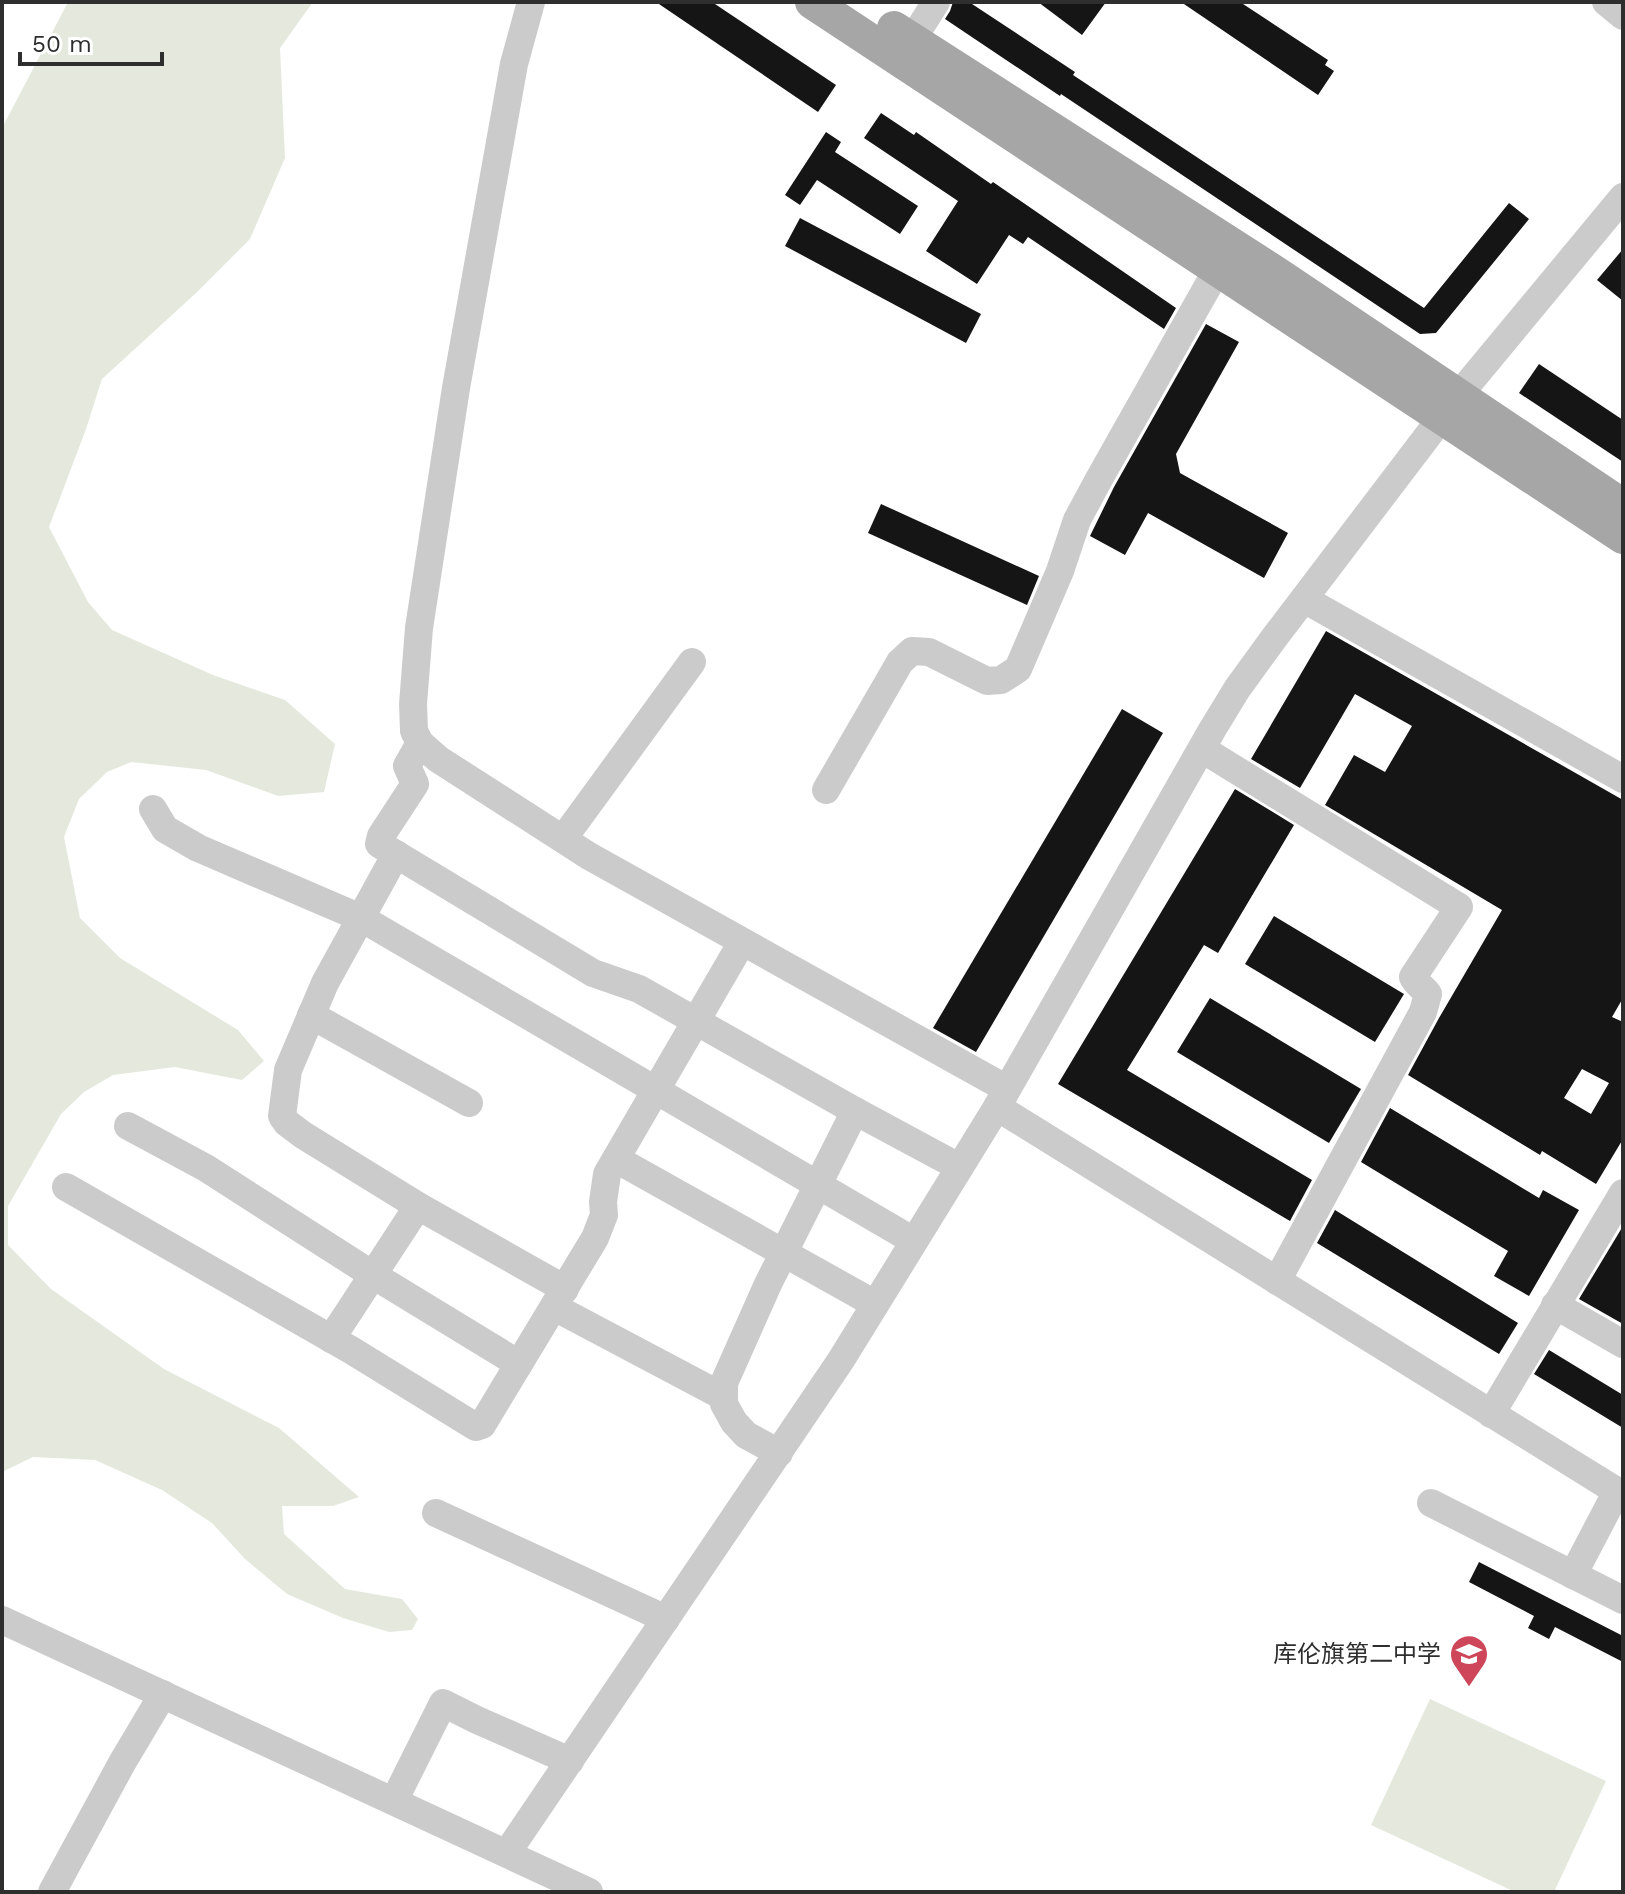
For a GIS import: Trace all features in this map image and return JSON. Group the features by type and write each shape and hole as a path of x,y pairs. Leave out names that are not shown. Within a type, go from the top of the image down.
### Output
{"main road":[{"path":"812,2 1217,270 1623,506"},
{"path":"853,2 1279,275 1623,537"}],"street":[{"path":"531,2 514,64 456,388 424,598 413,704 414,731 420,743 438,759 589,856 742,942 1002,1098 1277,1281 1620,1493 1573,1575"},
{"path":"912,40 936,2"},
{"path":"1606,2 1623,16"},
{"path":"507,1853 841,1360 1002,1098 1237,689 1450,407 1623,197"},
{"path":"826,790 900,662 912,651 929,652 987,681 1001,680 1018,669 1060,571 1077,520 1217,270"},
{"path":"1304,599 1623,779"},
{"path":"563,839 692,662"},
{"path":"420,743 407,766 415,784 381,836 379,844 593,973 639,989 959,1167"},
{"path":"1202,749 1459,907 1413,977 1428,994 1423,1012 1277,1281"},
{"path":"153,809 165,829 198,848 361,918 914,1241"},
{"path":"396,854 325,983 311,1015 288,1070 282,1116 303,1135 559,1298 724,1397"},
{"path":"66,1187 331,1339 476,1427 482,1425 595,1238 604,1215 607,1174 742,942"},
{"path":"311,1015 469,1103"},
{"path":"779,1453 746,1435 734,1422 724,1404 724,1383 783,1254 855,1111"},
{"path":"128,1126 206,1168 519,1364"},
{"path":"616,1159 875,1304"},
{"path":"1491,1414 1623,1193"},
{"path":"331,1339 418,1206"},
{"path":"1555,1305 1623,1344"},
{"path":"1431,1503 1623,1600"},
{"path":"436,1513 666,1619"},
{"path":"2,1620 589,1892"},
{"path":"52,1892 163,1694"},
{"path":"394,1801 443,1703 570,1761"}],"shaded area":[{"path":"68,2 313,2 280,48 285,158 250,239 102,379 49,527 88,602 112,630 213,675 285,700 335,744 324,792 278,796 206,770 131,762 107,772 79,799 64,837 80,918 120,958 238,1030 264,1061 242,1080 175,1067 113,1075 84,1092 61,1114 8,1206 8,1245 51,1289 164,1369 279,1428 359,1497 333,1506 282,1506 284,1534 345,1589 402,1599 418,1619 412,1630 389,1632 343,1618 287,1594 245,1559 212,1523 162,1490 95,1460 33,1457 2,1472 2,128"},
{"path":"1430,1699 1606,1781 1554,1892 1515,1892 1371,1825"}],"building":[{"path":"656,2 712,2 836,85 818,112"},
{"path":"953,2 969,2 1075,72 1073,75 1424,308 1509,203 1529,219 1436,333 1420,334 945,19"},
{"path":"1038,2 1106,2 1082,35"},
{"path":"1181,2 1240,2 1328,60 1325,65 1334,71 1318,95"},
{"path":"881,113 914,135 916,132 991,184 993,182 1176,308 1164,329 1028,237 1023,244 1009,235 977,284 926,251 958,201 864,138"},
{"path":"826,132 841,142 835,152 918,206 900,234 817,180 800,205 785,195"},
{"path":"800,218 981,314 966,343 785,246"},
{"path":"1623,249 1623,301 1597,280"},
{"path":"1206,324 1239,342 1176,454 1180,473 1288,533 1264,578 1148,513 1125,555 1090,536 1114,487"},
{"path":"1539,364 1623,420 1623,462 1519,393"},
{"path":"881,504 1039,576 1027,605 868,533"},
{"path":"1326,631 1623,800 1623,998 1612,1017 1623,1022 1623,1139 1596,1184 1542,1151 1540,1155 1408,1075 1502,910 1325,805 1354,755 1385,772 1412,726 1355,694 1300,788 1251,759","holes":["1582,1069 1609,1083 1591,1114 1564,1098"]},
{"path":"1122,709 1163,733 976,1052 933,1028"},
{"path":"1235,789 1294,825 1218,953 1204,945 1127,1070 1312,1180 1290,1221 1058,1084"},
{"path":"1274,916 1404,994 1375,1042 1245,964"},
{"path":"1210,998 1361,1089 1329,1143 1177,1052"},
{"path":"1390,1108 1539,1198 1543,1190 1579,1210 1529,1296 1494,1276 1508,1251 1361,1162"},
{"path":"1335,1210 1518,1323 1499,1354 1317,1243"},
{"path":"1623,1226 1623,1324 1579,1299"},
{"path":"1549,1350 1623,1395 1623,1428 1534,1374"},
{"path":"1479,1562 1623,1636 1623,1662 1555,1627 1549,1639 1528,1628 1534,1616 1469,1582"}],"place":[{"name":"库伦旗第二中学","path":"1469,1688"}]}
